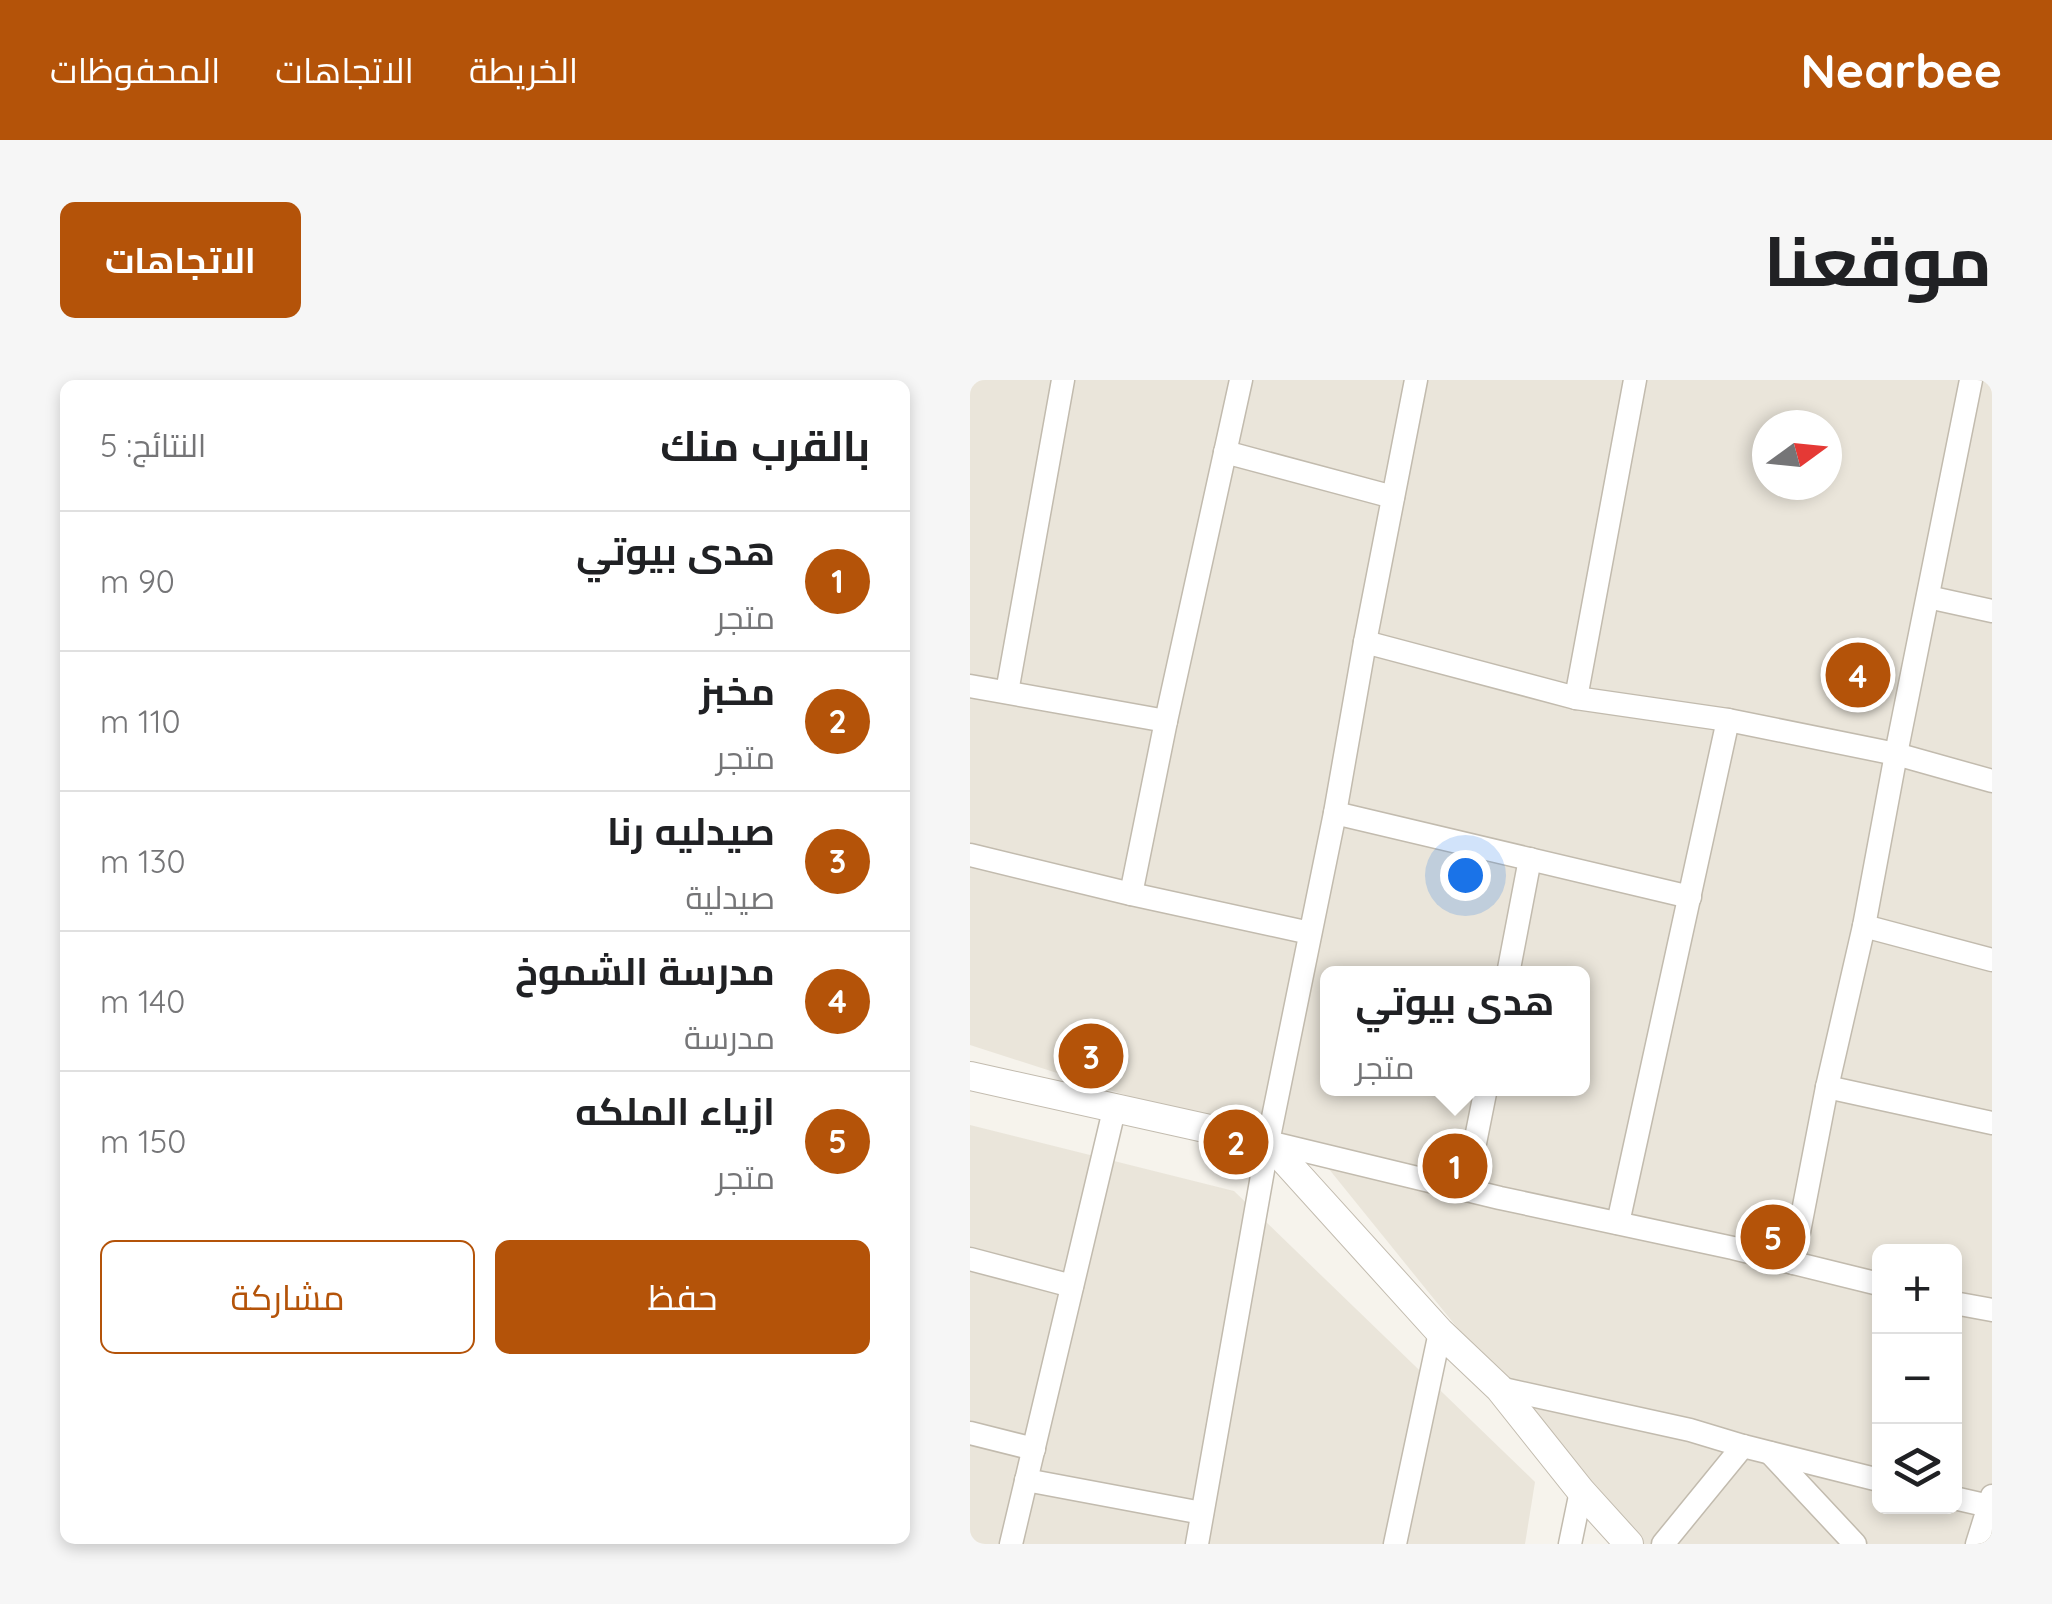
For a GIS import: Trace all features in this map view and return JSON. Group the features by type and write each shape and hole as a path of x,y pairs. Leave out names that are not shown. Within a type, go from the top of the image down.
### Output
{"street":[{"path":"1007,692 1063,380"},
{"path":"1131,894 1241,380"},
{"path":"1197,1544 1268,1142 1416,380"},
{"path":"1576,698 1636,380"},
{"path":"1793,1262 1864,926 1971,380"},
{"path":"1225,452 1392,498"},
{"path":"1928,597 1992,611"},
{"path":"1365,642 1576,698 1728,720 1896,754 1992,781"},
{"path":"970,686 1166,721"},
{"path":"1618,1223 1728,720"},
{"path":"1334,814 1690,897"},
{"path":"970,855 1310,932"},
{"path":"1510,966 1530,859"},
{"path":"1864,926 1992,960"},
{"path":"970,1076 1115,1106 1872,1282"},
{"path":"1827,1087 1992,1123"},
{"path":"1466,1188 1484,1096"},
{"path":"1011,1544 1115,1106"},
{"path":"1268,1142 1440,1332 1498,1388 1580,1491 1630,1544"},
{"path":"970,1260 1072,1286"},
{"path":"1962,1304 1992,1310"},
{"path":"1395,1544 1440,1332"},
{"path":"1498,1388 1690,1430 1872,1478"},
{"path":"970,1433 1034,1449"},
{"path":"1663,1544 1743,1446"},
{"path":"1770,1453 1855,1544"},
{"path":"1026,1480 1202,1514"},
{"path":"1570,1544 1580,1491"},
{"path":"1962,1499 1990,1501 1977,1544"}],"shaded area":[{"path":"970,380 1992,380 1992,1544 1632,1544 1320,1158 970,1045"},
{"path":"970,1125 1234,1191 1535,1482 1525,1544 970,1544"}],"place":[{"name":"مدرسة الشموخ","path":"1858,675"},
{"name":"صيدليه رنا","path":"1091,1056"},
{"name":"مخبز","path":"1236,1142"},
{"name":"هدى بيوتي","path":"1455,1166"},
{"name":"ازياء الملكه","path":"1773,1237"}]}
